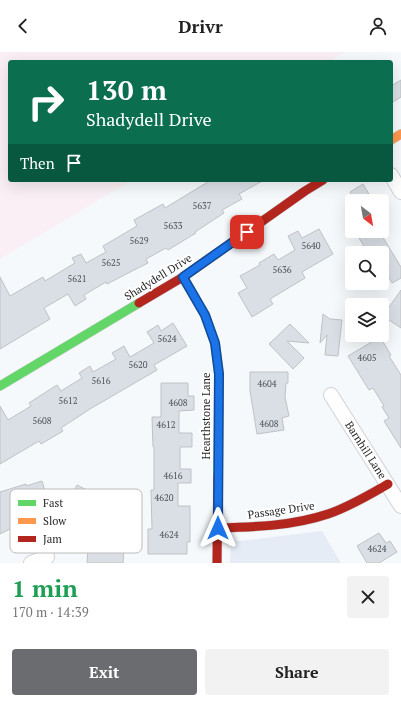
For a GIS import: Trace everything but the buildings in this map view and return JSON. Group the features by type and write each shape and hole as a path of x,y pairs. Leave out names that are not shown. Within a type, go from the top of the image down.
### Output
{"street":[{"path":"393,178 401,192"},
{"name":"Shadydell Drive","path":"0,386 183,277 320,182"},
{"name":"Hearthstone Lane","path":"183,277 205,315 215,343 219,374 217,563"},
{"name":"Barnhill Lane","path":"331,395 401,506"},
{"name":"Passage Drive","path":"218,528 263,526 320,517 353,503 388,484"},
{"path":"31,563 46,556"}],"shaded area":[{"path":"0,52 345,52 331,60 8,60 8,182 129,182 0,259"},
{"path":"322,531 341,563 230,563 231,542"}],"traffic: fast":[{"path":"183,277 205,315 215,343 219,374 218,476"},
{"path":"0,386 139,303"}],"traffic: slow":[{"path":"393,139 401,134"}],"traffic: jam":[{"path":"139,303 183,277 320,182"},
{"path":"217,563 218,476"},
{"path":"218,528 273,525 314,518 344,508 388,484"}],"route":[{"path":"218,528 219,374 215,343 205,315 183,277 247,232"}]}
